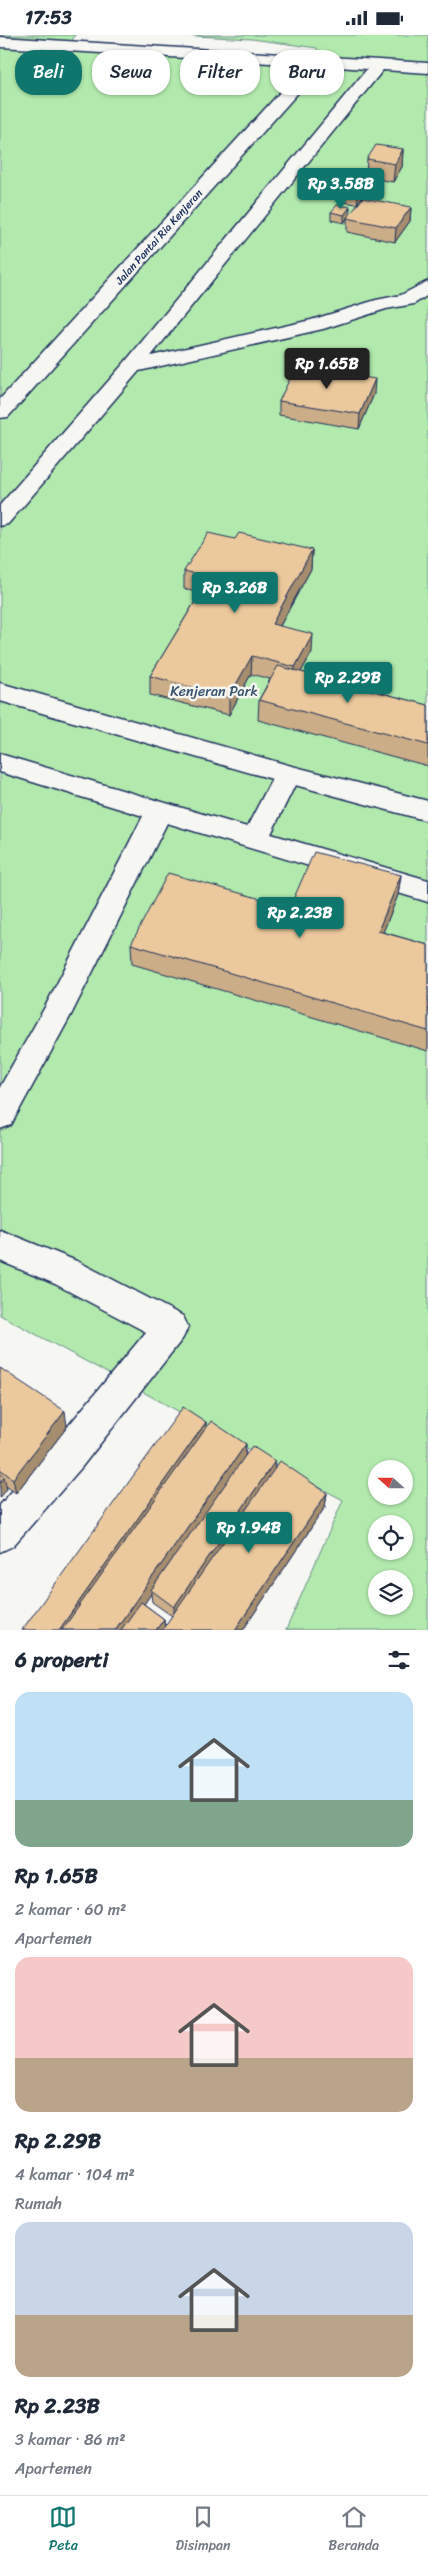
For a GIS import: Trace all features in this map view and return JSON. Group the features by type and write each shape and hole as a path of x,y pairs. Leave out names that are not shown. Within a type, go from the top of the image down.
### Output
{"street":[{"path":"0,42 73,40 270,58"},
{"path":"344,63 428,68"},
{"path":"0,519 132,366 379,65"},
{"name":"Jalan Pantai Ria Kenjeran","path":"0,412 287,95"},
{"path":"132,366 316,325 382,304 407,300 428,287"},
{"path":"0,692 288,774 428,811"},
{"path":"0,763 428,891"},
{"path":"254,839 288,774"},
{"path":"0,1117 56,1015 159,811"},
{"path":"0,1245 67,1273 171,1327 0,1533"}],"green space":[{"name":"Kenjeran Park","path":"0,35 75,35 70,45 147,50 92,50 92,95 170,95 170,51 180,52 180,95 260,95 260,57 270,58 270,95 344,95 344,50 317,50 317,48 252,39 177,35 428,35 428,1630 286,1630 343,1500 0,1315"}],"building":[{"path":"376,145 403,149 395,164 367,159"},
{"path":"349,187 363,189 358,196 344,193"},
{"path":"363,198 411,207 396,228 347,218"},
{"path":"337,205 350,207 344,215 331,212"},
{"path":"296,366 375,379 360,414 279,401"},
{"path":"208,533 235,539 239,533 312,550 272,624 313,634 295,667 252,656 229,697 150,676 210,577 184,571"},
{"path":"278,666 428,705 428,745 259,700"},
{"path":"314,852 401,875 378,931 428,945 428,1031 131,944 168,873 290,907"},
{"path":"0,1368 65,1411 13,1479 0,1469"},
{"path":"183,1407 206,1422 59,1630 22,1630"},
{"path":"211,1421 246,1444 115,1630 62,1630"},
{"path":"252,1446 275,1461 174,1607 151,1590"},
{"path":"280,1461 327,1493 235,1630 162,1630"},
{"path":"0,1474 4,1477 0,1483"},
{"path":"141,1602 164,1619 156,1630 121,1630"}]}
